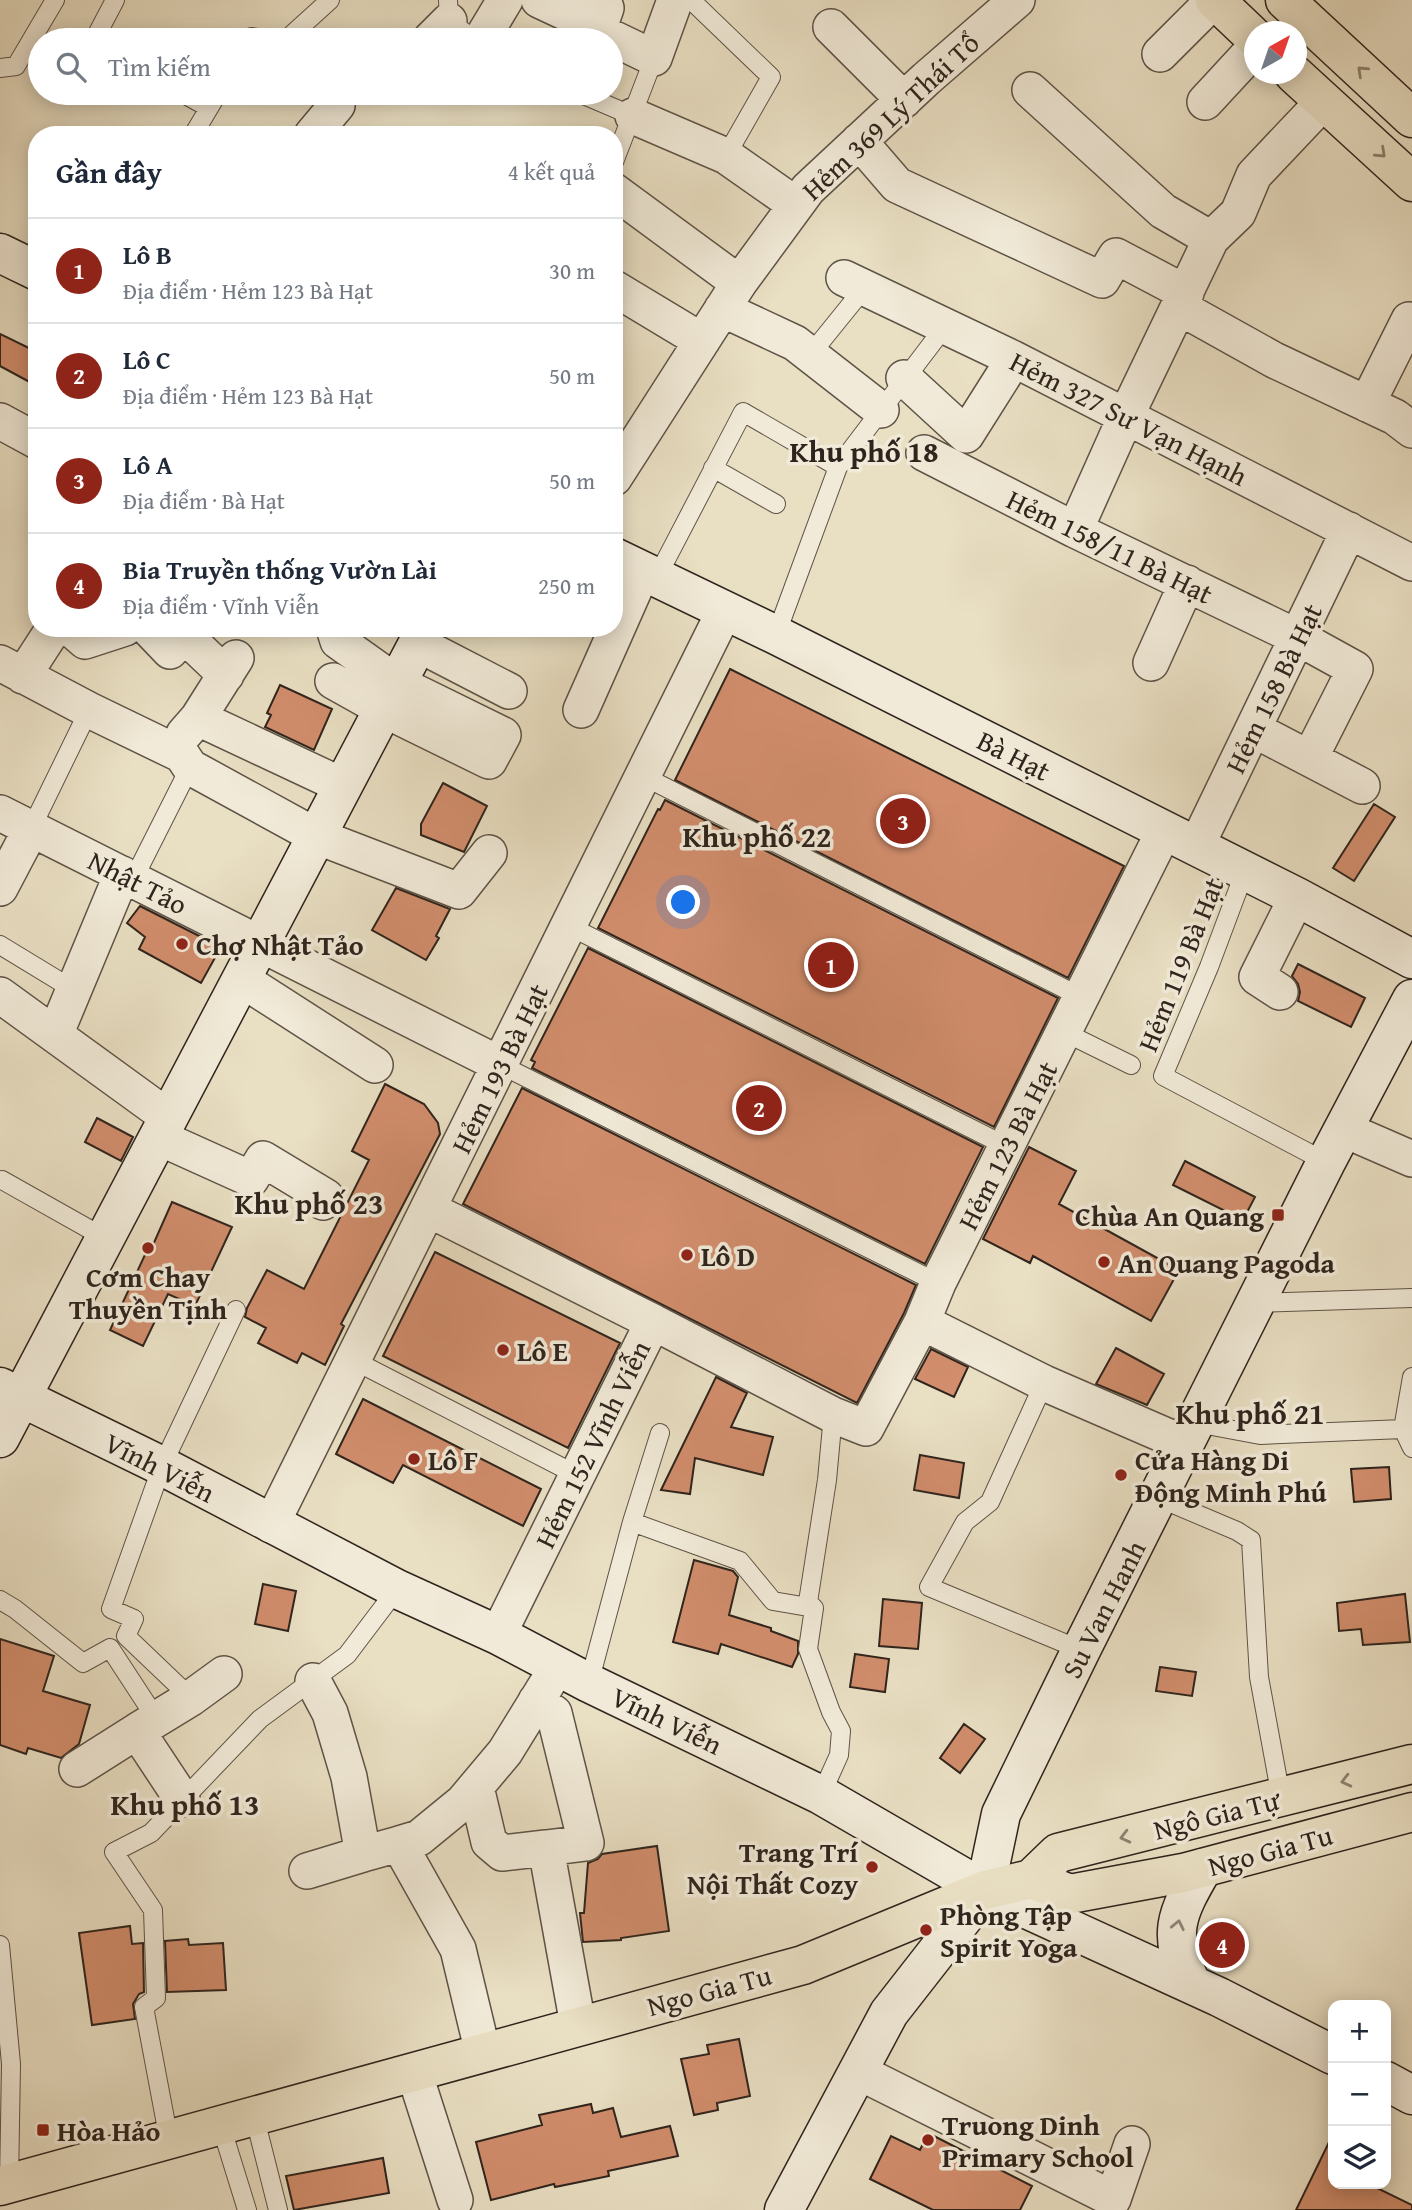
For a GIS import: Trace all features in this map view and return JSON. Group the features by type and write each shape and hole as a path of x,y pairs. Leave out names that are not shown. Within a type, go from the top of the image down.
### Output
{"main road":[{"path":"1214,0 1244,27"},
{"path":"1285,0 1412,118"},
{"path":"1305,84 1412,182"},
{"name":"Ngô Gia Tự","path":"1031,1879 1058,1853 1412,1765"},
{"name":"Ngo Gia Tu","path":"5,2184 803,1965 985,1890 1031,1879 1069,1894 1203,1868 1412,1812"}],"street":[{"path":"488,28 505,0"},
{"path":"539,0 571,15 580,0"},
{"path":"593,0 606,8 599,28"},
{"path":"623,43 654,58 675,0"},
{"name":"Hẻm 369 Lý Thái Tổ","path":"623,464 731,296 808,189 1017,0"},
{"path":"1160,54 1214,0"},
{"path":"831,27 904,100"},
{"path":"1205,102 1244,61"},
{"path":"1030,90 1163,211 1211,239"},
{"path":"1075,530 1211,239 1238,213 1254,175 1324,101"},
{"path":"320,126 337,105"},
{"path":"633,116 726,156 796,205"},
{"path":"859,141 897,185 1102,280 1116,256 1274,360 1395,417 1412,430"},
{"path":"623,199 731,296 881,410"},
{"path":"0,253 28,267"},
{"name":"Hẻm 327 Sư Vạn Hạnh","path":"854,282 1014,359 1412,563"},
{"path":"623,293 702,341"},
{"path":"1367,404 1409,320 1412,321"},
{"path":"904,379 965,435 1014,359"},
{"path":"0,421 28,436"},
{"name":"Hẻm 158/11 Bà Hạt","path":"924,453 1075,530 1297,637 1355,669 1310,758"},
{"name":"Hẻm 158 Bà Hạt","path":"1180,839 1253,729 1349,530"},
{"path":"623,605 638,568"},
{"name":"Bà Hạt","path":"638,568 1297,897 1412,959"},
{"path":"1151,663 1187,583"},
{"name":"Hẻm 193 Bà Hạt","path":"271,1525 726,610"},
{"path":"45,637 12,669 181,759 316,836 459,891 489,853"},
{"path":"80,637 85,642 99,637"},
{"path":"157,637 170,651 182,637"},
{"path":"181,759 198,718 231,666 187,637"},
{"path":"337,637 390,696 489,761 495,748"},
{"path":"0,1437 10,1392 105,1238 421,637"},
{"path":"424,637 509,691"},
{"path":"581,710 610,637"},
{"path":"333,681 390,696"},
{"path":"198,718 343,786"},
{"path":"1253,729 1363,786"},
{"name":"Nhật Tảo","path":"0,813 500,1065"},
{"path":"0,888 31,829"},
{"name":"Hẻm 123 Bà Hạt","path":"833,1415 866,1427 922,1322 938,1283 1081,997 1180,839"},
{"path":"55,1035 128,877"},
{"path":"1280,992 1257,977 1297,897"},
{"path":"241,979 375,1065"},
{"path":"0,995 55,1035 163,1127 251,1180 263,1159 326,1197 323,1202"},
{"name":"Su Van Hanh","path":"985,1890 1001,1814 1190,1433 1412,999"},
{"path":"1335,1146 1412,1159"},
{"path":"428,1209 653,1322"},
{"name":"Hẻm 152 Vĩnh Viễn","path":"498,1635 653,1322 833,1415"},
{"path":"922,1322 1044,1383 1190,1433"},
{"name":"Vĩnh Viễn","path":"10,1392 162,1466 397,1590 498,1635 821,1795 985,1890 1192,1984 1328,2052"},
{"path":"77,1769 191,1698 224,1674"},
{"path":"307,1871 419,1839 463,1802 476,1787 505,1752 536,1701 574,1674"},
{"path":"313,1681 330,1713 349,1777 363,1854"},
{"path":"476,1787 489,1842 502,1853 586,1843 554,1713 536,1701"},
{"path":"147,1726 182,1799"},
{"path":"399,1844 458,1950 483,2053"},
{"path":"546,1848 578,2025"},
{"path":"1192,1984 1182,1965 1175,1935 1184,1902 1203,1868"},
{"path":"784,2210 889,2012 985,1890"},
{"path":"414,2071 455,2200"},
{"path":"859,2072 1113,2199 1132,2144"},
{"path":"1391,2084 1412,2095"}],"lane":[{"path":"38,28 55,0"},
{"path":"100,28 115,0"},
{"path":"300,28 331,0"},
{"path":"691,0 771,77 726,156"},
{"path":"0,68 16,65 28,45"},
{"path":"623,140 654,58"},
{"path":"198,126 211,105"},
{"path":"607,105 633,116"},
{"path":"810,355 854,282"},
{"path":"776,635 838,467 946,325"},
{"path":"638,568 713,468 743,412 838,467"},
{"path":"713,468 776,504"},
{"path":"31,829 89,710"},
{"path":"128,877 181,759"},
{"path":"643,776 1081,997"},
{"name":"Hẻm 119 Bà Hạt","path":"1245,871 1209,967 1163,1076 1335,1146"},
{"path":"569,926 1006,1146"},
{"path":"0,945 75,990"},
{"path":"1064,1032 1131,1065"},
{"path":"500,1065 938,1283"},
{"path":"2,1180 105,1238"},
{"path":"1256,1303 1412,1298"},
{"path":"191,1698 126,1636 134,1619 111,1609 162,1466 236,1310"},
{"path":"353,1360 577,1475"},
{"path":"1412,1377 1403,1429 1412,1448"},
{"path":"1044,1383 990,1502 965,1522 929,1587 1081,1650"},
{"path":"814,1608 808,1602 827,1480 833,1415"},
{"path":"1190,1433 1260,1434 1403,1429"},
{"path":"574,1674 632,1522 660,1433"},
{"path":"1159,1498 1237,1531 1251,1540 1259,1677 1282,1797"},
{"path":"632,1522 740,1561 773,1601 814,1608"},
{"path":"169,2140 144,2007 156,1998 153,1910 114,1852 151,1833 260,1719 346,1655 397,1590"},
{"path":"0,1600 83,1663 110,1648 147,1726"},
{"path":"814,1608 808,1649 831,1712 841,1731 839,1755 821,1795"},
{"path":"0,1945 11,2064 5,2184"},
{"path":"237,2120 247,2210"},
{"path":"237,2120 278,2210"}],"building":[{"path":"0,334 28,348 28,381 0,366"},
{"path":"730,669 1124,866 1068,978 675,780"},
{"path":"280,685 332,709 314,750 265,727 271,715 267,713"},
{"path":"443,783 487,806 464,852 421,835 421,824"},
{"path":"665,800 1058,998 994,1127 598,928"},
{"path":"1374,804 1395,817 1354,881 1333,868"},
{"path":"396,888 450,909 436,936 439,938 426,960 372,930"},
{"name":"Chợ Nhật Tảo","path":"140,906 221,947 201,983 139,949 145,937 127,923"},
{"path":"588,948 983,1147 925,1264 532,1068 535,1062 531,1060"},
{"path":"1298,964 1365,998 1351,1027 1298,1001 1300,992 1292,976"},
{"path":"385,1084 424,1104 438,1123 440,1134 341,1324 344,1326 325,1365 302,1353 297,1363 258,1343 266,1328 245,1317 247,1308 267,1270 304,1289 369,1160 352,1151"},
{"name":"Lô D","path":"522,1088 916,1285 857,1403 463,1204"},
{"path":"97,1118 133,1137 121,1161 85,1142"},
{"path":"1029,1147 1076,1171 1059,1204 1179,1270 1151,1321 1033,1256 1030,1263 983,1239"},
{"path":"1185,1161 1255,1197 1243,1220 1173,1185"},
{"path":"172,1202 232,1227 195,1306 168,1294 143,1346 110,1330"},
{"name":"Lô E","path":"435,1252 620,1343 568,1448 383,1356"},
{"path":"1116,1348 1164,1374 1147,1405 1096,1384"},
{"path":"931,1349 968,1367 954,1397 915,1379"},
{"path":"716,1377 747,1393 731,1427 773,1437 763,1475 695,1458 690,1494 661,1490"},
{"name":"Lô F","path":"363,1399 541,1489 523,1526 403,1465 393,1483 336,1454"},
{"path":"920,1455 964,1463 959,1498 914,1490"},
{"path":"1389,1467 1391,1499 1354,1502 1351,1469"},
{"path":"694,1560 733,1571 738,1577 729,1615 771,1628 771,1631 798,1641 798,1654 792,1667 721,1644 718,1654 673,1642"},
{"path":"263,1584 296,1591 288,1631 255,1624"},
{"path":"1405,1594 1410,1642 1363,1645 1361,1629 1339,1631 1337,1603"},
{"path":"883,1599 922,1603 918,1649 879,1646"},
{"path":"0,1639 54,1656 43,1691 90,1705 79,1744 61,1758 28,1748 26,1754 0,1745"},
{"path":"855,1654 889,1659 885,1692 850,1687"},
{"path":"1160,1667 1196,1672 1192,1696 1156,1691"},
{"path":"964,1724 985,1739 960,1773 940,1758"},
{"path":"657,1846 669,1931 621,1940 583,1942 580,1913 584,1913 588,1863 602,1854"},
{"path":"130,1926 132,1944 143,1943 144,1992 139,1994 133,2004 135,2019 92,2025 79,1933"},
{"path":"188,1939 189,1945 223,1943 226,1990 167,1992 165,1941"},
{"path":"739,2039 750,2096 717,2103 718,2110 694,2115 681,2059 709,2054 707,2045"},
{"path":"591,2104 593,2113 613,2108 621,2137 670,2126 678,2156 608,2171 609,2176 555,2187 554,2184 491,2200 476,2142 542,2125 539,2115"},
{"path":"928,2133 1032,2186 1020,2210 933,2210 870,2179 891,2136 920,2150"},
{"path":"1328,2144 1328,2189 1379,2189 1412,2205 1412,2210 1296,2210"},
{"path":"383,2158 389,2193 294,2210 286,2176"}],"place":[{"name":"Lô A","path":"903,821"},
{"name":"Chợ Nhật Tảo","path":"182,944"},
{"name":"Lô B","path":"831,965"},
{"name":"Lô C","path":"759,1108"},
{"name":"Chùa An Quang","path":"1278,1215"},
{"name":"Cơm Chay Thuyền Tịnh","path":"148,1248"},
{"name":"Lô D","path":"687,1255"},
{"name":"An Quang Pagoda","path":"1104,1262"},
{"name":"Lô E","path":"503,1350"},
{"name":"Lô F","path":"414,1459"},
{"name":"Cửa Hàng Di Động Minh Phú","path":"1121,1475"},
{"name":"Trang Trí Nội Thất Cozy","path":"872,1867"},
{"name":"Phòng Tập Spirit Yoga","path":"926,1930"},
{"name":"Bia Truyền thống Vườn Lài","path":"1222,1945"},
{"name":"Hòa Hảo","path":"43,2130"},
{"name":"Truong Dinh Primary School","path":"928,2140"}],"district":[{"name":"Khu phố 18","path":"864,451"},
{"name":"Khu phố 22","path":"757,836"},
{"name":"Khu phố 23","path":"309,1203"},
{"name":"Khu phố 21","path":"1250,1413"},
{"name":"Khu phố 13","path":"185,1804"}]}
